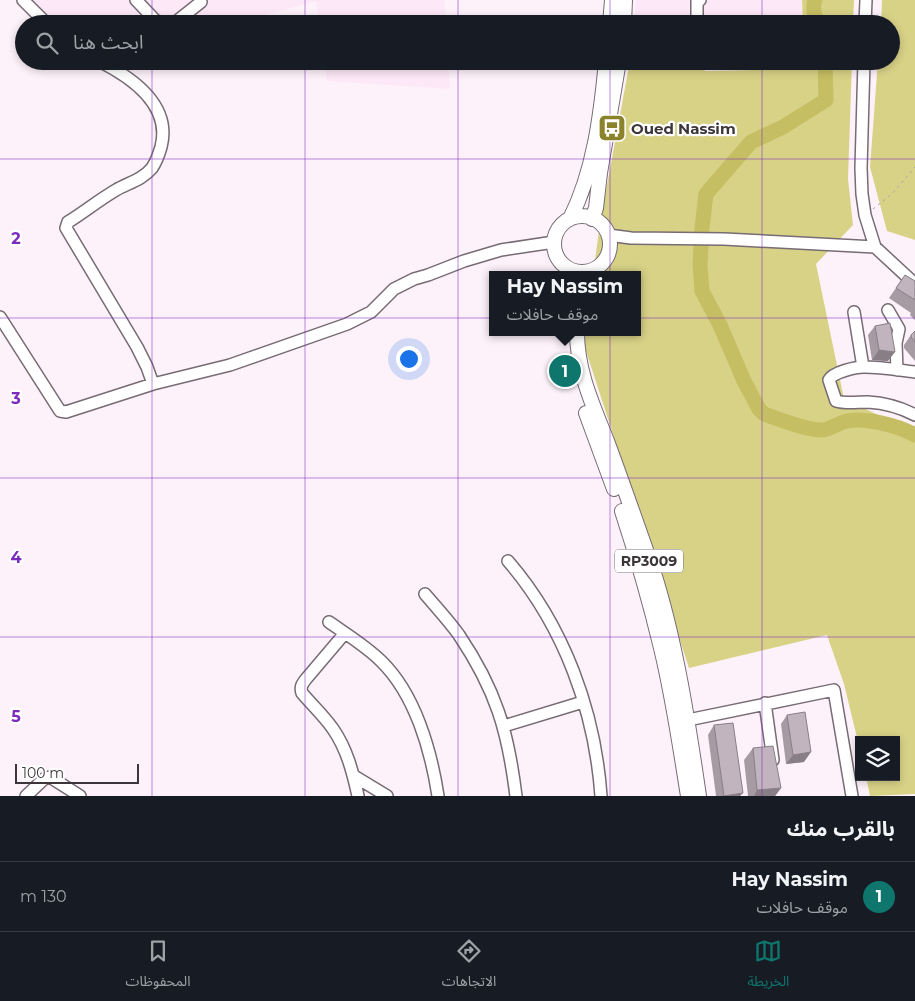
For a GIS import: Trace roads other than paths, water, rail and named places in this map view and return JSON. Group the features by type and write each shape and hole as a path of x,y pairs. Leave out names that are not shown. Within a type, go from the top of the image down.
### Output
{"main road":[{"path":"611,15 612,0"},
{"path":"624,15 625,0"},
{"path":"570,219 591,167 605,70"},
{"path":"592,218 596,208 617,70"},
{"path":"564,270 556,255 554,242 560,226 570,219 581,216 592,218 600,223 609,241 605,259 594,271"},
{"name":"RP3009","path":"568,336 575,383 641,569 675,714 688,796"},
{"name":"RP3009","path":"577,336 578,356 585,387 606,440 660,594 688,720 699,796"}],"street":[{"path":"23,0 38,15"},
{"path":"136,0 150,15"},
{"path":"697,15 697,0 700,0"},
{"path":"866,0 866,15"},
{"path":"185,15 201,2"},
{"path":"116,70 138,87 157,108 162,123 162,141 158,155 152,168 141,178 117,189 68,222 66,228 140,351 153,384"},
{"path":"864,70 861,168 865,215 875,247 915,284"},
{"path":"609,241 624,238 724,239 875,247"},
{"path":"0,317 62,412 153,384 230,365 346,324 371,312 394,289 414,278 492,253 554,242"},
{"path":"888,310 899,329 896,343 897,370"},
{"path":"854,312 864,366"},
{"path":"915,372 864,366 831,376 829,380 836,401 886,404 915,415"},
{"path":"508,561 526,581 557,635 573,670 584,702 594,746 601,796"},
{"path":"425,594 458,634 486,679 504,726 516,796"},
{"path":"329,622 380,659 401,687 424,736 434,771 438,796"},
{"path":"345,633 306,679 301,690 343,745 354,776 358,796"},
{"path":"688,720 834,690 852,796"},
{"path":"504,726 584,702"},
{"path":"765,704 774,768"},
{"path":"354,776 387,796"},
{"path":"26,796 44,779 50,777 80,796"}],"waterway":[{"path":"815,0 815,15"},
{"path":"825,70 826,100 783,127 751,142 706,194 700,265 702,291 720,325 744,381 759,409 764,414 792,424 821,430 847,421 863,420 891,426 915,435"}],"place":[{"name":"Oued Nassim","path":"612,128"},
{"name":"Hay Nassim","path":"565,371"}]}
